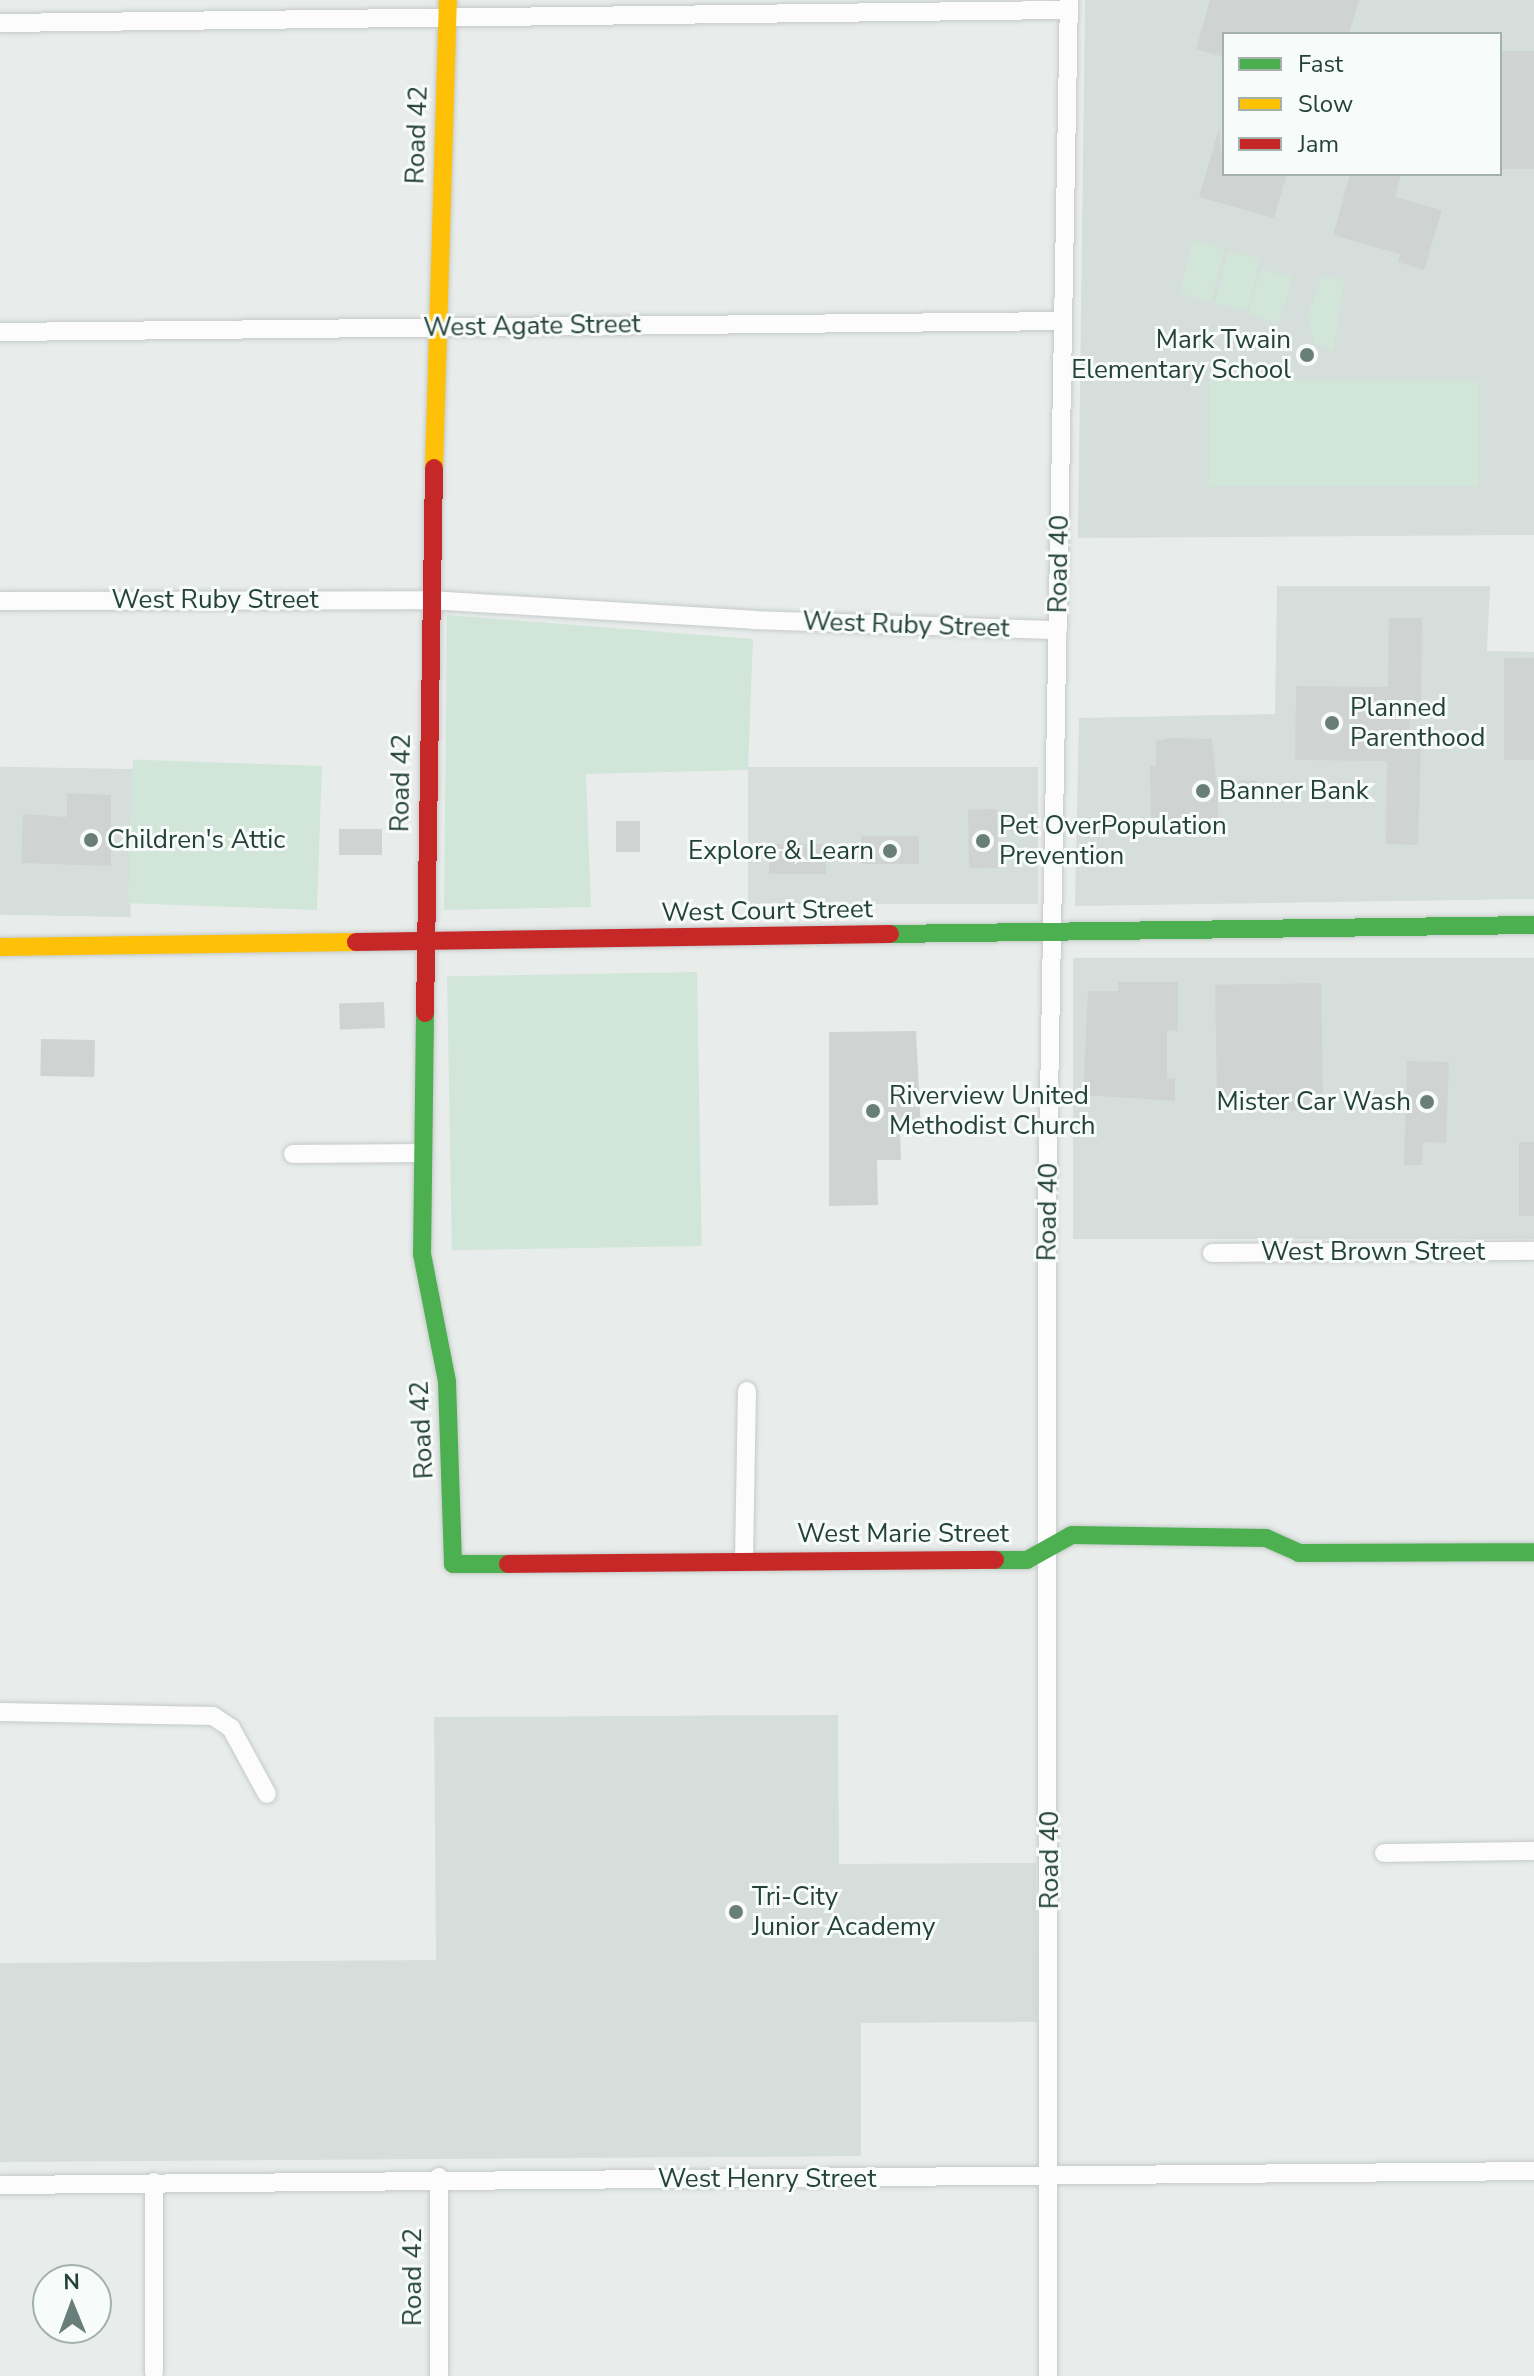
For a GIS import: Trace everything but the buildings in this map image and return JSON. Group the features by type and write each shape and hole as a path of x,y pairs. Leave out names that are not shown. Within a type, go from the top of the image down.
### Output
{"street":[{"path":"0,23 448,9 1069,5"},
{"name":"Road 40","path":"1048,2376 1048,1549 1053,932 1069,5"},
{"name":"Road 42","path":"448,9 430,600 422,1254 447,1382 453,1564"},
{"name":"West Agate Street","path":"0,332 1063,321"},
{"name":"West Ruby Street","path":"0,601 430,600 753,620 1058,630"},
{"name":"West Court Street","path":"0,947 425,944 1534,925"},
{"path":"293,1154 422,1153"},
{"name":"West Brown Street","path":"1212,1253 1534,1251"},
{"path":"744,1560 747,1391"},
{"name":"West Marie Street","path":"453,1564 1027,1560 1072,1535 1266,1538 1299,1553 1534,1552"},
{"path":"0,1712 213,1716 231,1728 267,1794"},
{"path":"1384,1853 1534,1851"},
{"name":"West Henry Street","path":"0,2185 439,2177 1050,2179 1534,2171"},
{"name":"Road 42","path":"439,2177 439,2376"},
{"path":"154,2182 154,2372"}],"shaded area":[{"name":"Mark Twain Elementary School","path":"1085,0 1534,0 1534,535 1078,538"},
{"path":"1277,586 1490,586 1487,651 1534,652 1534,899 1075,906 1079,718 1275,714"},
{"path":"0,767 133,769 130,917 0,915"},
{"path":"748,767 1038,767 1038,904 748,904"},
{"path":"1073,958 1534,958 1534,1239 1073,1239"},
{"name":"Tri-City Junior Academy","path":"838,1715 839,1864 1036,1863 1037,2022 861,2023 861,2156 0,2162 0,1963 436,1960 434,1717"}],"green space":[{"path":"1193,241 1224,249 1211,301 1180,293"},
{"path":"1228,251 1260,259 1247,311 1215,303"},
{"path":"1261,269 1292,278 1279,323 1248,314"},
{"path":"1323,275 1344,280 1333,351 1314,343 1308,315"},
{"path":"1209,381 1478,381 1478,486 1209,486"},
{"path":"447,615 753,639 748,770 586,774 591,907 444,910"},
{"path":"133,759 322,766 317,910 128,903"},
{"path":"697,972 702,1246 452,1250 447,976"}],"traffic: fast":[{"path":"890,934 1534,925"},
{"path":"425,1013 422,1254 447,1382 453,1564 508,1564"},
{"path":"995,1560 1027,1560 1072,1535 1266,1538 1299,1553 1534,1552"}],"traffic: slow":[{"path":"434,468 448,0"},
{"path":"0,947 356,942"}],"traffic: jam":[{"path":"425,1013 434,468"},
{"path":"356,942 890,934"},
{"path":"508,1564 995,1560"}],"place":[{"name":"Mark Twain Elementary School","path":"1307,355"},
{"name":"Planned Parenthood","path":"1332,723"},
{"name":"Banner Bank","path":"1203,791"},
{"name":"Children's Attic","path":"91,840"},
{"name":"Pet OverPopulation Prevention","path":"983,841"},
{"name":"Explore & Learn","path":"890,851"},
{"name":"Mister Car Wash","path":"1427,1102"},
{"name":"Riverview United Methodist Church","path":"873,1111"},
{"name":"Tri-City Junior Academy","path":"736,1912"}]}
